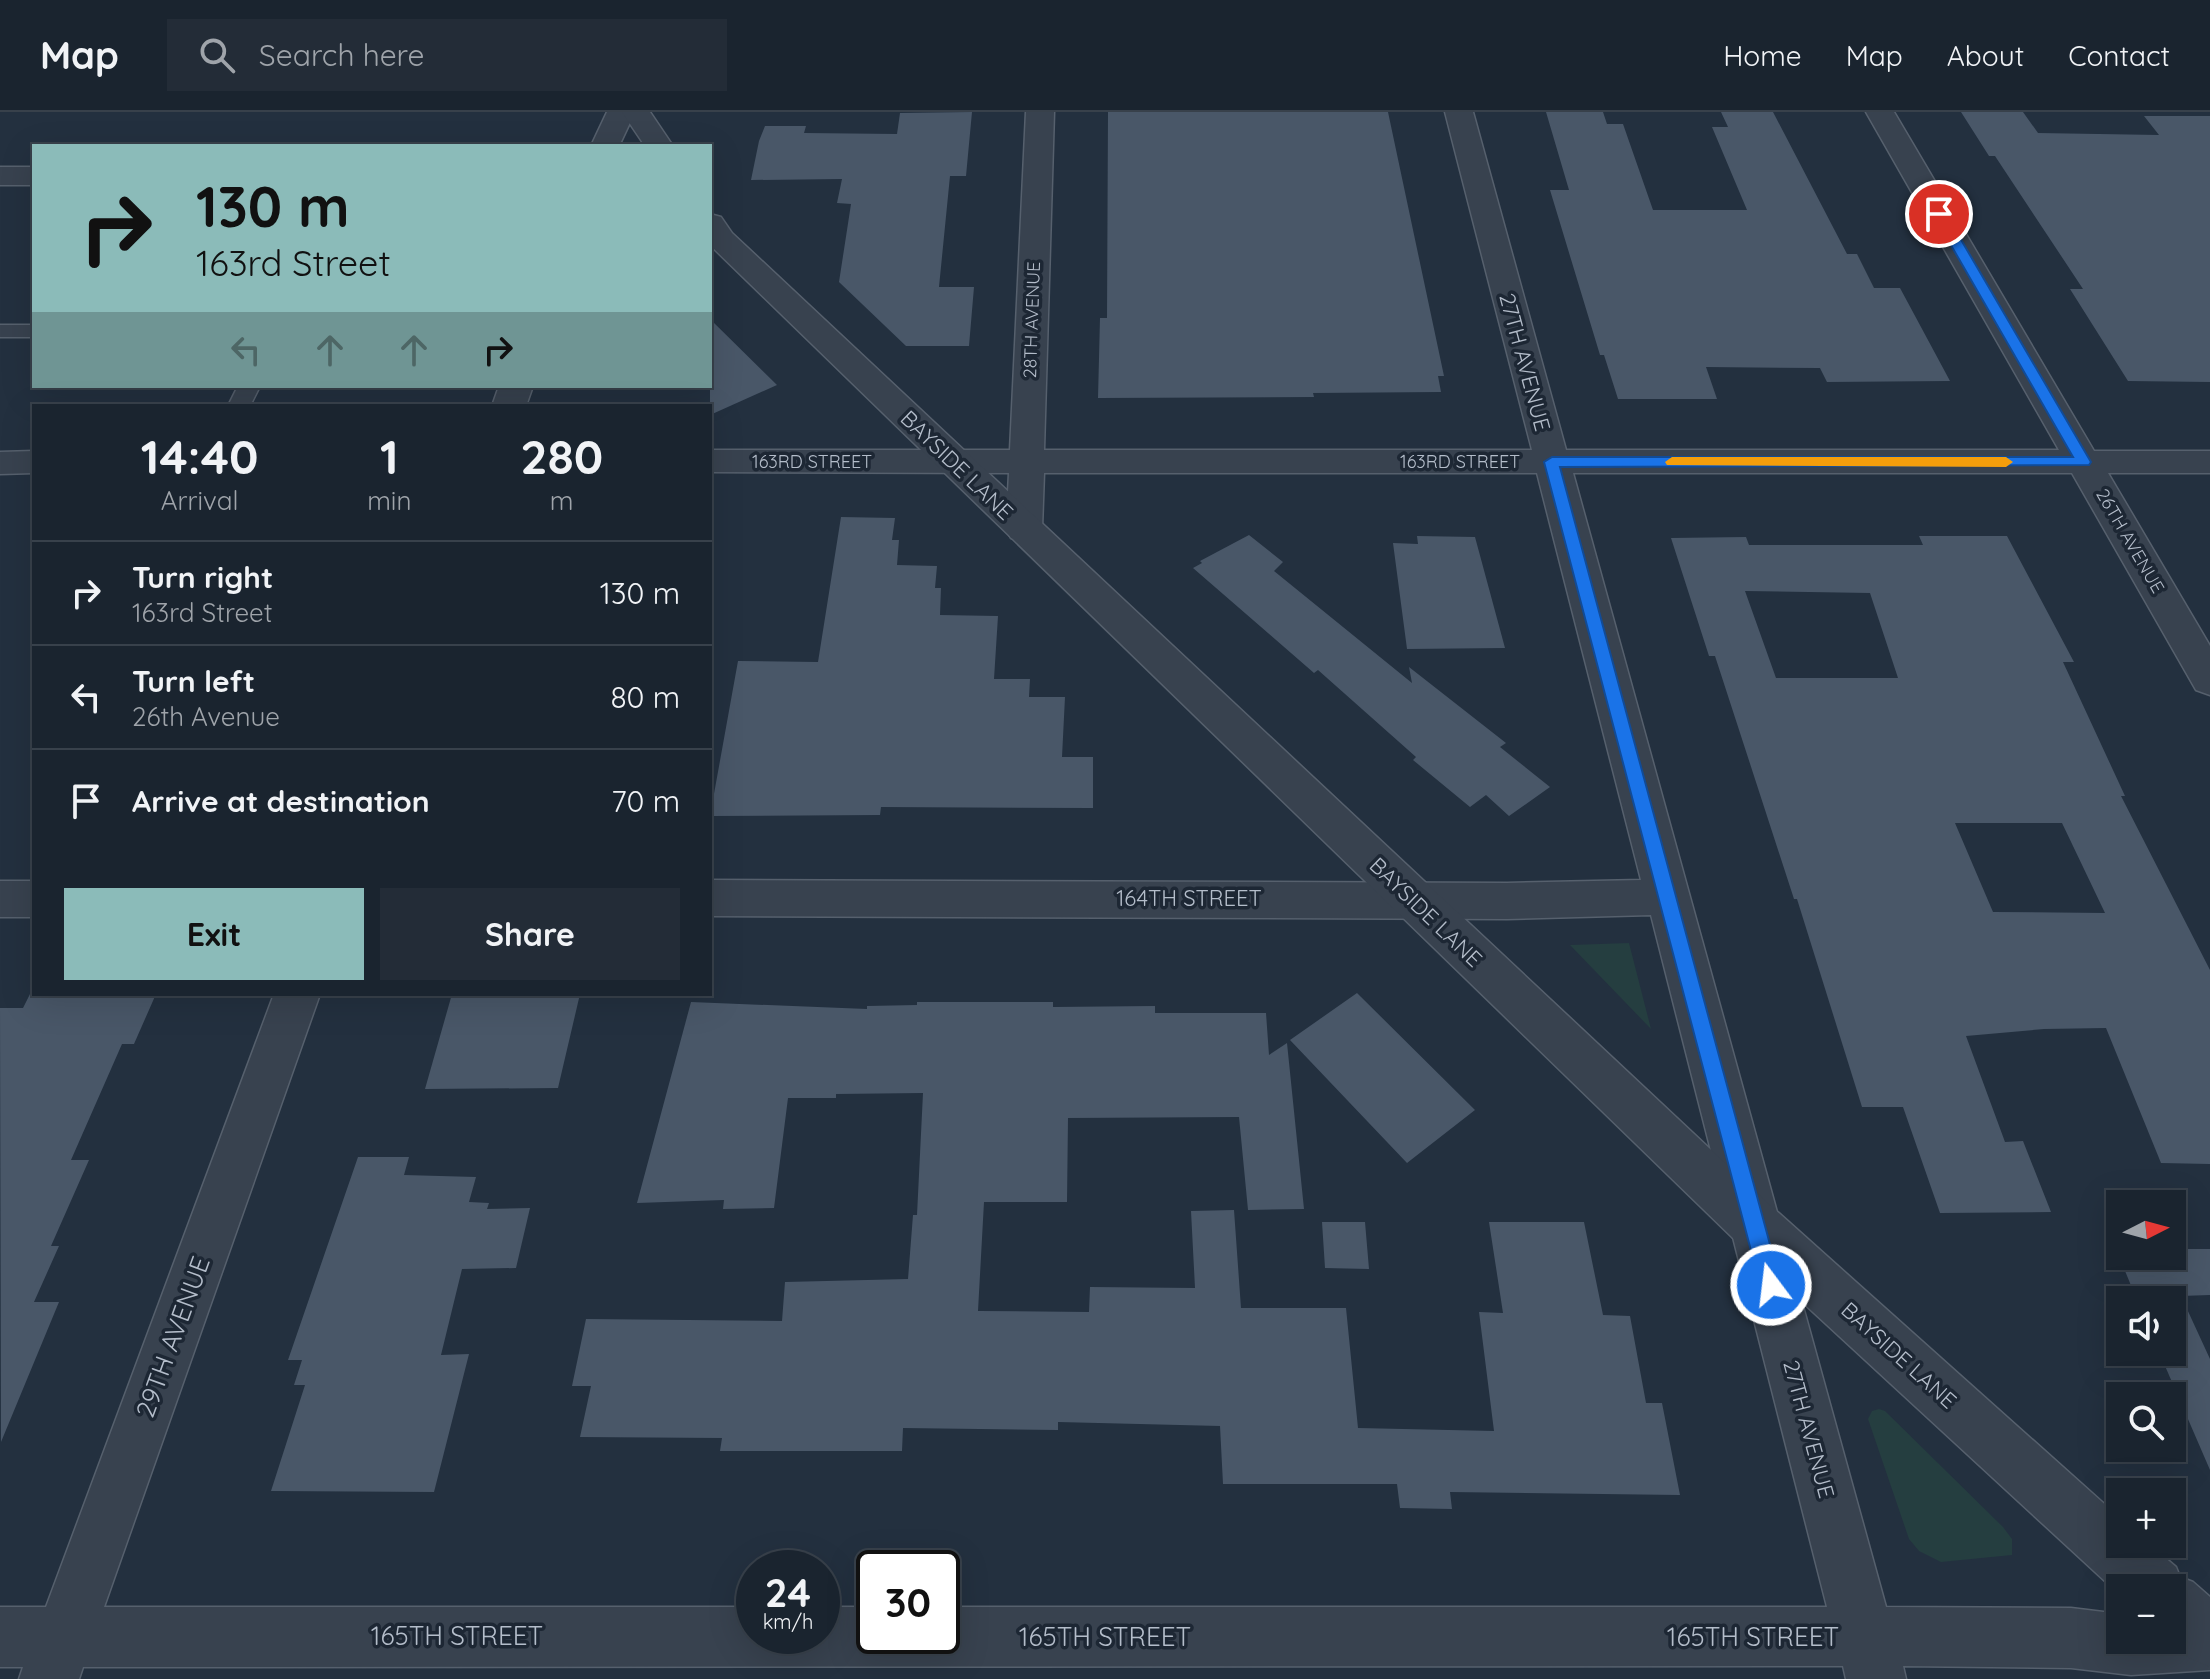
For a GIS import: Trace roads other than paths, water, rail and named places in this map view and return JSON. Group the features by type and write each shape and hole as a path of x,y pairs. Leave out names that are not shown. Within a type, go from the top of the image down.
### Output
{"street":[{"path":"606,144 621,112"},
{"path":"636,112 658,144"},
{"name":"28TH AVENUE","path":"1024,529 1040,112"},
{"name":"27TH AVENUE","path":"1459,112 1871,1658"},
{"name":"26TH AVENUE","path":"1880,112 2210,680"},
{"path":"0,176 32,176"},
{"name":"BAYSIDE LANE","path":"714,232 1754,1224 2140,1574"},
{"name":"163RD STREET","path":"712,461 2210,462"},
{"path":"0,463 32,462"},
{"name":"164TH STREET","path":"712,898 1507,901 1667,897"},
{"path":"0,899 32,899"},
{"name":"29TH AVENUE","path":"57,1658 296,996"},
{"path":"2186,1616 2210,1639"},
{"name":"165TH STREET","path":"0,1637 57,1658 1871,1658 2071,1638 2131,1645 2210,1639"}],"lane":[{"path":"0,331 32,331"}]}
